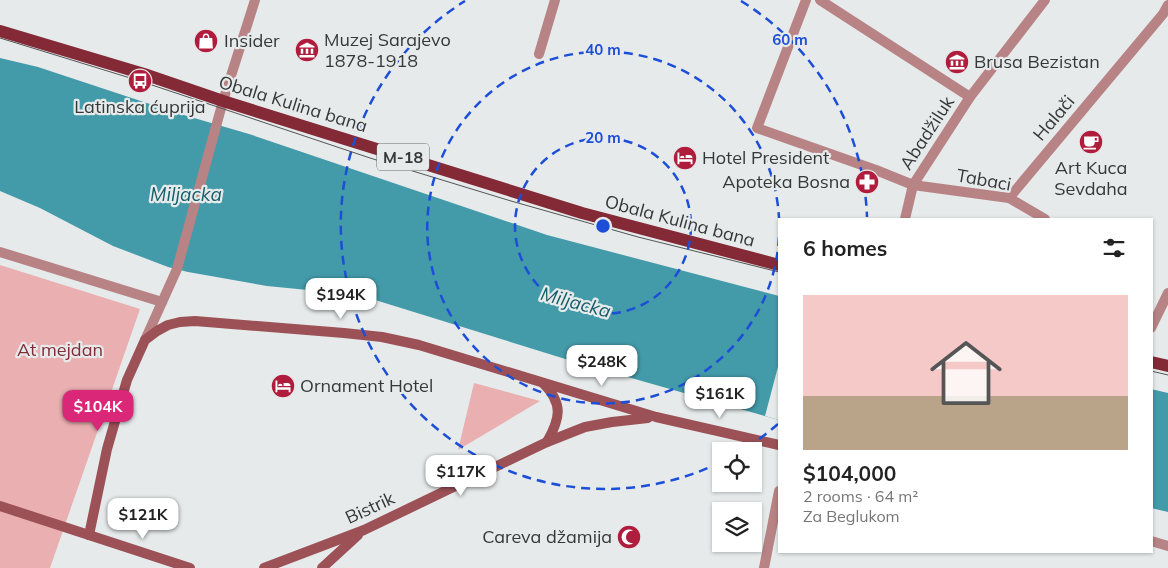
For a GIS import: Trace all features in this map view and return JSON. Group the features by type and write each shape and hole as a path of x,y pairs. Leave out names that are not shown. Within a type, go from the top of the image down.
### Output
{"main road":[{"name":"Obala Kulina bana","path":"0,31 144,74 223,101 582,213 778,264"},
{"path":"89,535 107,449 127,380 145,340 168,325 180,322 246,324 382,337 419,345 656,417 778,445"},
{"path":"1153,362 1168,366"},
{"path":"540,381 551,391 558,407 558,421 546,442"},
{"name":"Bistrik","path":"264,568 364,530 546,442 585,427 633,418 656,417"},
{"path":"0,506 190,568"},
{"path":"322,568 364,530"}],"street":[{"path":"145,340 177,269 216,121 255,0"},
{"path":"539,54 555,0"},
{"name":"Tabaci","path":"806,0 757,128 913,185 1009,198 1043,218"},
{"path":"820,0 970,97"},
{"name":"Abadžiluk","path":"905,218 913,185 970,97 1045,0"},
{"name":"Halači","path":"1009,198 1166,12"},
{"path":"0,252 162,302"},
{"path":"1153,324 1168,294"},
{"path":"764,568 778,496"},
{"path":"1153,542 1168,546"}],"green space":[{"name":"At mejdan","path":"0,265 140,309 50,568 0,568"},
{"path":"474,383 540,401 458,450"}],"water":[{"name":"Miljacka","path":"0,58 38,67 177,113 249,134 547,235 778,296 778,420 575,362 359,295 267,286 168,267 113,246 40,208 0,191"},
{"path":"1153,389 1168,393 1168,512 1153,508"}],"pier":[{"path":"778,367 778,420 765,416"}],"tram line":[{"path":"0,38 140,81 370,158 511,201 638,237 778,272"},
{"path":"1153,371 1168,375"}],"place":[{"name":"Insider","path":"206,41"},
{"name":"Muzej Sarajevo 1878-1918","path":"307,50"},
{"name":"Brusa Bezistan","path":"957,62"},
{"name":"Latinska ćuprija","path":"140,81"},
{"name":"Art Kuca Sevdaha","path":"1091,142"},
{"name":"Hotel President","path":"685,158"},
{"name":"Apoteka Bosna","path":"867,182"},
{"name":"Ornament Hotel","path":"283,386"},
{"name":"Careva džamija","path":"629,537"}]}
